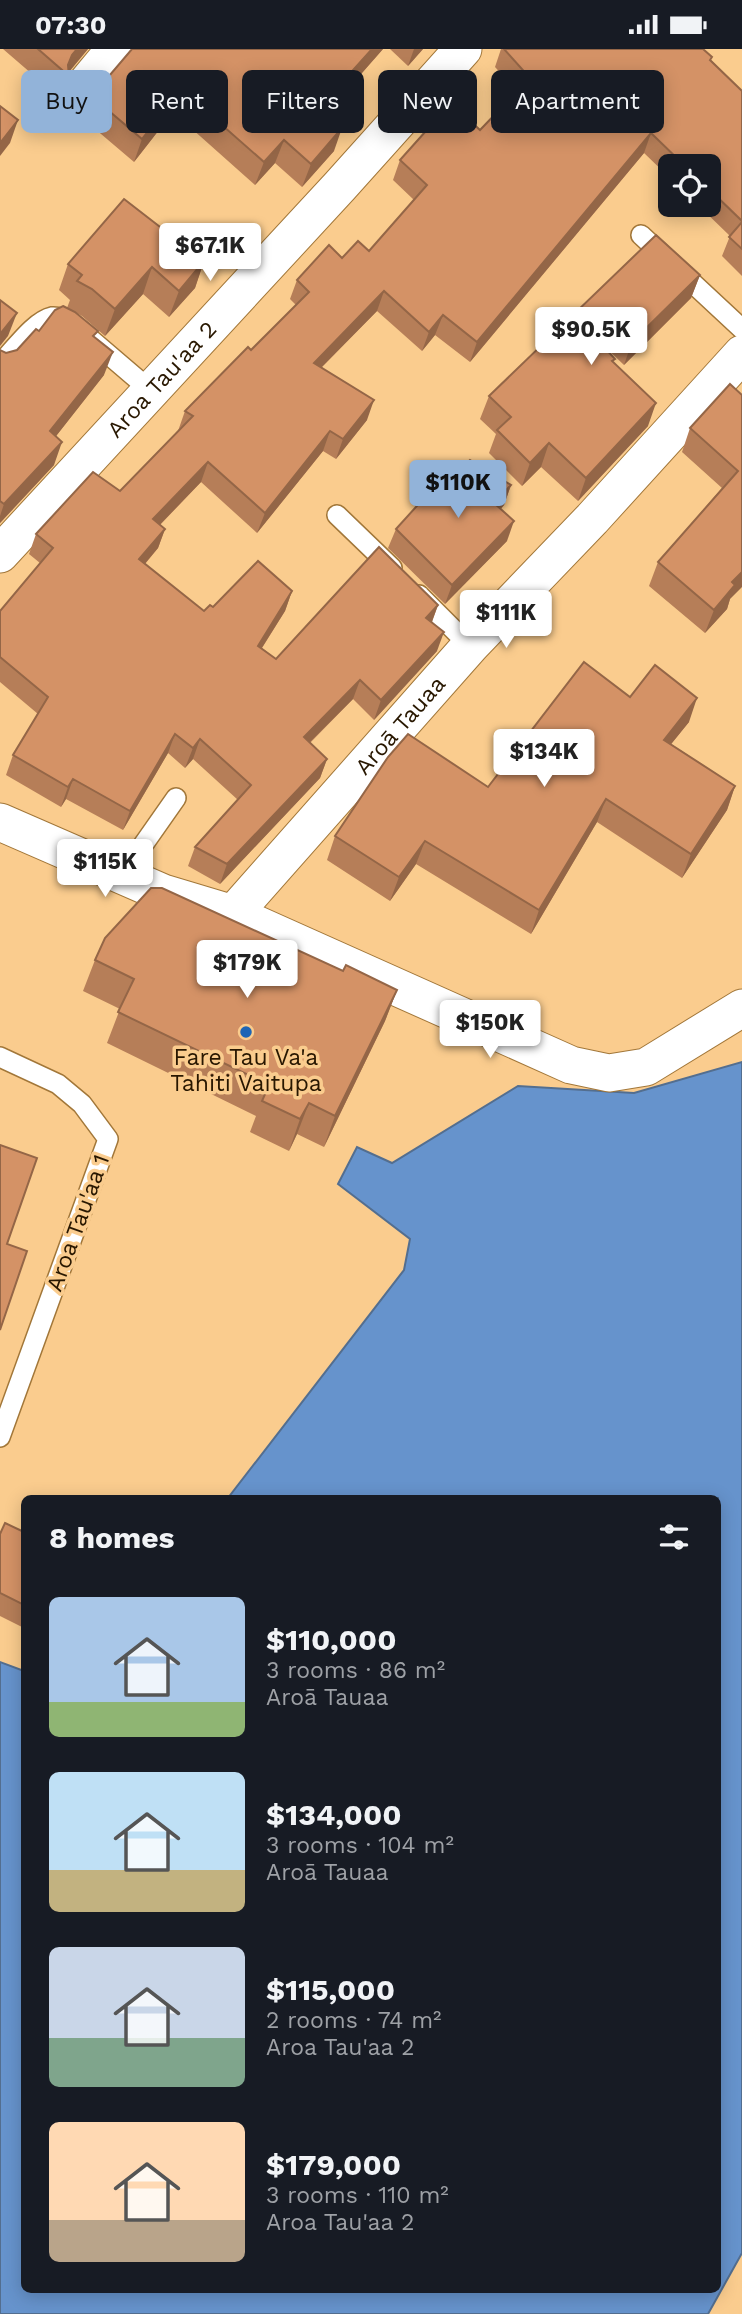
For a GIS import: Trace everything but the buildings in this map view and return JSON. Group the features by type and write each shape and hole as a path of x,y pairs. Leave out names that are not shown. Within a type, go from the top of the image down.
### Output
{"street":[{"path":"97,70 114,49"},
{"name":"Aroa Tau'aa 2","path":"0,554 463,49"},
{"name":"Aroā Tauaa","path":"233,914 666,425 742,354"},
{"path":"0,822 163,893 233,914 571,1065 610,1073 646,1067 742,1008"}],"lane":[{"path":"641,235 742,329"},
{"path":"0,363 36,325 53,317 74,325 150,390"},
{"path":"337,515 470,646"},
{"path":"122,875 176,798"},
{"name":"Aroa Tau'aa 1","path":"0,1057 58,1084 82,1104 108,1139 0,1437"}],"water":[{"path":"742,1062 742,2253 721,2291 721,1495 230,1495 404,1270 410,1239 338,1184 357,1147 392,1163 518,1086 634,1093"},
{"path":"0,1662 21,1670 21,2293 720,2293 708,2314 0,2314"}],"place":[{"name":"Fare Tau Va'a Tahiti Vaitupa","path":"246,1032"}]}
